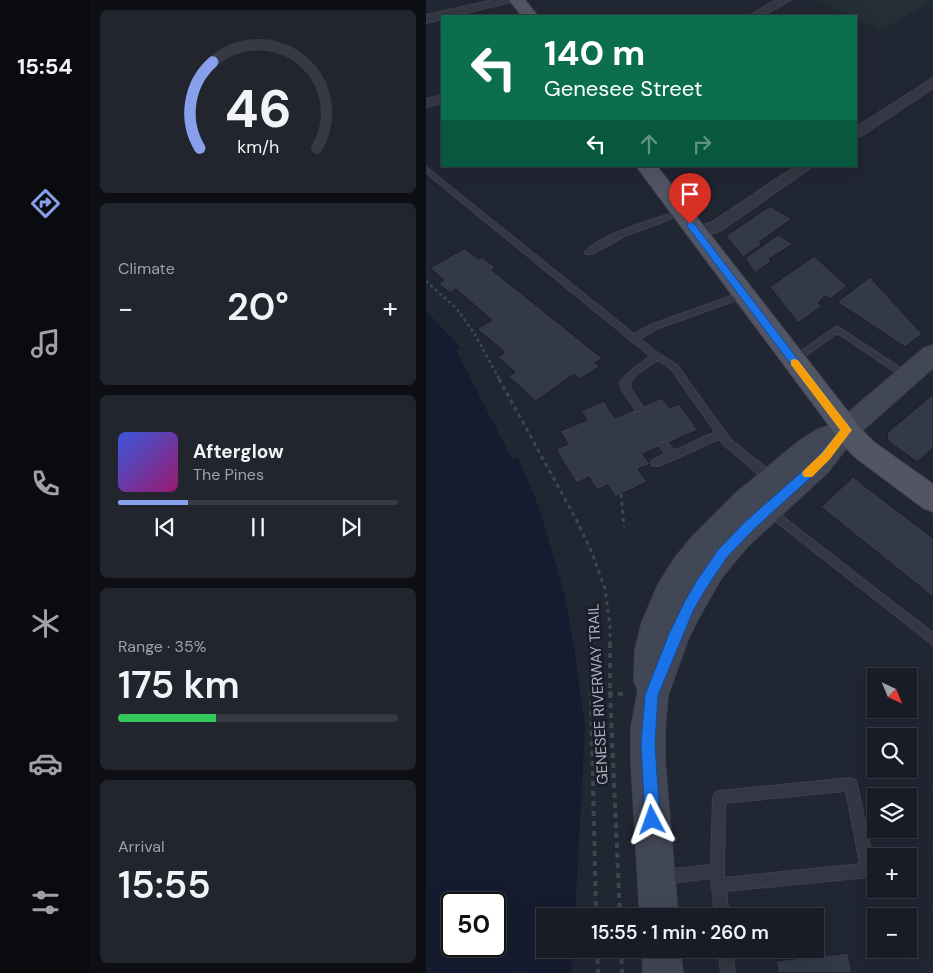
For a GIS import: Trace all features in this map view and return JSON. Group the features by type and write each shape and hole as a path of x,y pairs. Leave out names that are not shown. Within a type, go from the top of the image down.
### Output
{"main road":[{"path":"517,0 529,15"},
{"path":"647,167 745,294 846,430 865,450 933,500"},
{"path":"640,695 676,634 700,586 723,554 768,509 818,464 846,430 933,354"},
{"path":"659,908 648,753 640,695 658,618 670,593 704,542 733,512 814,443 846,430"},
{"path":"662,958 663,973"}],"street":[{"path":"443,15 508,0"},
{"path":"756,15 784,0"},
{"path":"426,19 441,16"},
{"path":"857,132 933,82"},
{"path":"426,103 441,99"},
{"path":"698,234 717,226 805,167"}],"lane":[{"path":"426,169 656,356 674,367 720,434 734,450 772,479"},
{"path":"589,252 599,244 634,228 682,213"},
{"path":"634,338 656,326 745,294"},
{"path":"793,361 836,329 907,376"},
{"path":"639,408 627,390 625,382 632,374 656,356"},
{"path":"656,463 720,434"},
{"path":"664,445 672,456"},
{"path":"768,509 933,640"},
{"path":"657,878 718,878 868,870 851,784 719,796 718,878 721,908"},
{"path":"726,958 728,973"}],"path":[{"name":"GENESEE RIVERWAY TRAIL","path":"426,281 457,309 469,326 584,536 605,589 610,626 610,693 620,908"},
{"path":"622,494 624,527"},
{"path":"596,908 591,693 640,695"},
{"path":"597,958 598,973"},
{"path":"621,958 622,973"}],"shaded area":[{"path":"815,0 933,0 882,30 857,19 857,15 849,15"}],"water":[{"path":"426,311 458,345 508,433 538,505 564,592 585,727 575,908 536,908 536,958 573,958 572,973 426,973"}],"pier":[{"path":"462,347 491,396 521,456 512,459 456,350"}],"building":[{"path":"770,206 792,219 759,242 762,244 743,257 726,236"},
{"path":"778,235 793,244 769,259 771,261 755,273 745,258"},
{"path":"465,248 478,259 482,257 496,268 492,270 602,358 595,363 600,366 580,379 574,374 536,401 508,376 515,372 498,357 505,352 477,329 492,320 456,289 450,293 439,284 444,280 430,268"},
{"path":"814,256 847,286 830,299 825,296 818,303 822,306 798,323 770,287"},
{"path":"870,277 922,334 905,347 837,302"},
{"path":"933,394 933,448 917,462 888,441 887,433"},
{"path":"662,398 670,408 679,404 698,430 643,454 650,464 638,469 647,482 615,497 608,485 597,490 589,477 576,483 556,449 568,444 560,431 587,420 581,411 604,401 615,418"},
{"path":"853,477 933,538 933,597 821,507"},
{"path":"848,953 852,973 778,973 776,961 824,958 824,956"}],"slow traffic":[{"path":"794,362 846,430 826,456 808,473"}],"route":[{"path":"652,820 648,762 648,728 652,695 688,607 700,586 723,554 750,525 826,456 846,430 780,344 745,294 690,224"}]}
